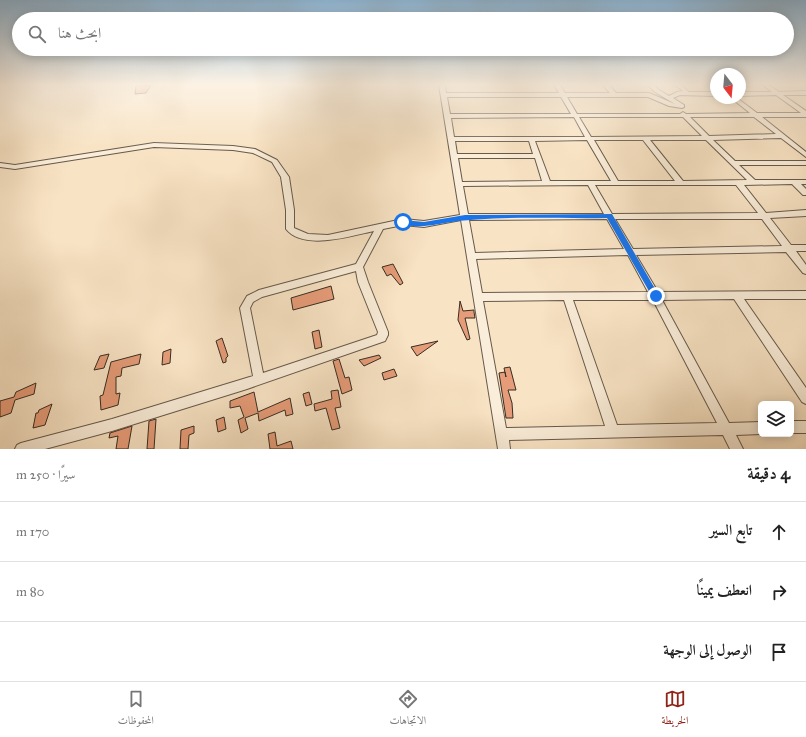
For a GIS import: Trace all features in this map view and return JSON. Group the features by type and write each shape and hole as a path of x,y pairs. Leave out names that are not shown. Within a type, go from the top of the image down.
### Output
{"street":[{"path":"446,106 456,156 459,184 504,449"},
{"path":"570,106 616,183"},
{"path":"682,106 696,114"},
{"path":"744,106 806,155"},
{"path":"795,106 806,114"},
{"path":"448,116 683,114 756,116 806,114"},
{"path":"683,114 753,182"},
{"path":"452,139 708,138 782,136"},
{"path":"531,138 547,184"},
{"path":"645,138 681,183"},
{"path":"0,165 15,167 154,145 244,148 255,151 274,161 285,177 289,199 290,229 295,233 317,238 328,238 403,222 424,224 465,218 763,216 806,213"},
{"path":"456,156 537,156"},
{"path":"734,163 806,163"},
{"path":"738,182 806,271"},
{"path":"794,182 806,193"},
{"path":"459,184 806,182"},
{"path":"590,183 656,296 737,449"},
{"path":"22,449 80,435 259,379 383,336 359,267 380,227"},
{"path":"471,256 806,248"},
{"path":"259,379 245,308 250,299 259,294 359,267"},
{"path":"478,298 806,295"},
{"path":"567,296 613,431"},
{"path":"737,296 806,398"},
{"path":"794,427 806,426"},
{"path":"501,434 758,428"}],"building":[{"path":"393,264 403,283 400,285 391,274 387,276 382,267"},
{"path":"331,286 334,299 293,310 291,298"},
{"path":"460,301 463,311 474,310 475,318 465,318 470,339 467,340 458,320"},
{"path":"319,330 322,347 315,349 312,332"},
{"path":"222,338 228,356 226,358 226,362 223,363 216,341"},
{"path":"438,341 417,356 411,347"},
{"path":"171,349 170,363 162,365 163,352"},
{"path":"109,354 104,368 94,370 100,356"},
{"path":"141,354 139,364 122,368 121,376 116,377 116,394 120,393 118,405 101,410 100,396 103,395 111,362"},
{"path":"379,355 381,358 364,366 359,360"},
{"path":"339,359 345,378 349,377 352,390 342,394 333,361"},
{"path":"510,367 516,390 508,390 512,403 513,418 506,418 499,373 505,372 504,368"},
{"path":"394,369 397,376 384,380 382,373"},
{"path":"36,383 34,394 15,400 11,413 0,417 0,401 14,397 16,392"},
{"path":"338,390 341,407 335,408 340,428 332,430 326,408 315,411 314,404 332,399 331,391"},
{"path":"254,392 258,412 290,398 293,414 286,416 285,410 259,421 258,413 245,418 248,429 241,433 238,420 244,417 240,406 230,408 230,401"},
{"path":"309,392 312,404 306,406 303,394"},
{"path":"52,404 45,425 33,428 36,413"},
{"path":"224,417 226,429 218,432 216,420"},
{"path":"156,419 154,449 147,449 149,421"},
{"path":"132,426 128,449 116,449 118,436 109,438 110,433"},
{"path":"194,426 194,433 189,435 188,449 180,449 181,430"},
{"path":"275,432 277,446 291,441 293,449 270,449 268,434"}],"route":[{"path":"403,222 424,224 465,218 609,216 656,296"}]}
